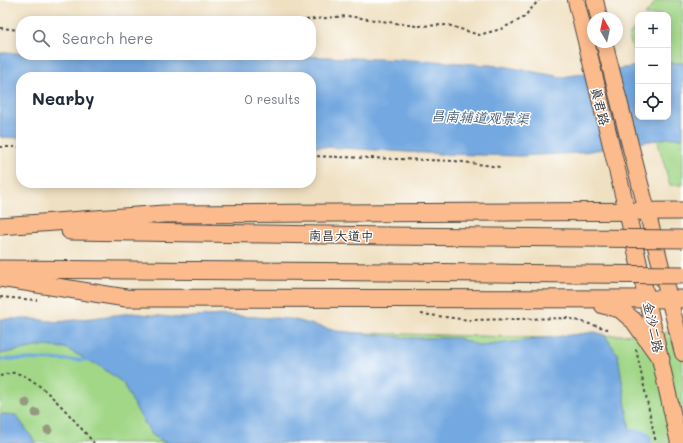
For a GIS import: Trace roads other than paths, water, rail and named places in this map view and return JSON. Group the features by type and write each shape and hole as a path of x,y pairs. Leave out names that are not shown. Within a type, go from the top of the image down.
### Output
{"highway":[{"path":"0,226 164,214 648,210 683,211"},
{"name":"南昌大道中","path":"0,230 683,239"},
{"path":"0,269 683,274"},
{"path":"0,278 126,298 676,299"},
{"path":"582,299 620,308 634,321 661,360"}],"main road":[{"name":"真君路","path":"576,0 628,211"},
{"path":"595,0 598,12"},
{"name":"真君路","path":"606,48 632,154 648,210"},
{"name":"金沙二路","path":"648,210 676,299 683,353"},
{"name":"金沙二路","path":"628,211 680,443"}],"water":[{"name":"昌南辅道观景渠","path":"0,53 16,53 16,60 316,60 316,57 434,61 502,66 562,77 635,66 635,120 671,120 671,63 683,63 683,138 668,138 578,153 519,156 440,154 316,146 316,72 16,72 16,138 0,137"},
{"path":"132,313 180,318 222,315 291,319 337,331 412,338 458,338 480,346 595,332 605,335 618,355 632,443 166,443 152,435 123,383 101,367 65,348 42,346 0,354 0,319 34,319 58,322"},
{"path":"0,415 16,415 36,443 0,443"}],"waterway":[{"path":"0,359 91,360"},
{"path":"602,437 641,441"}]}
